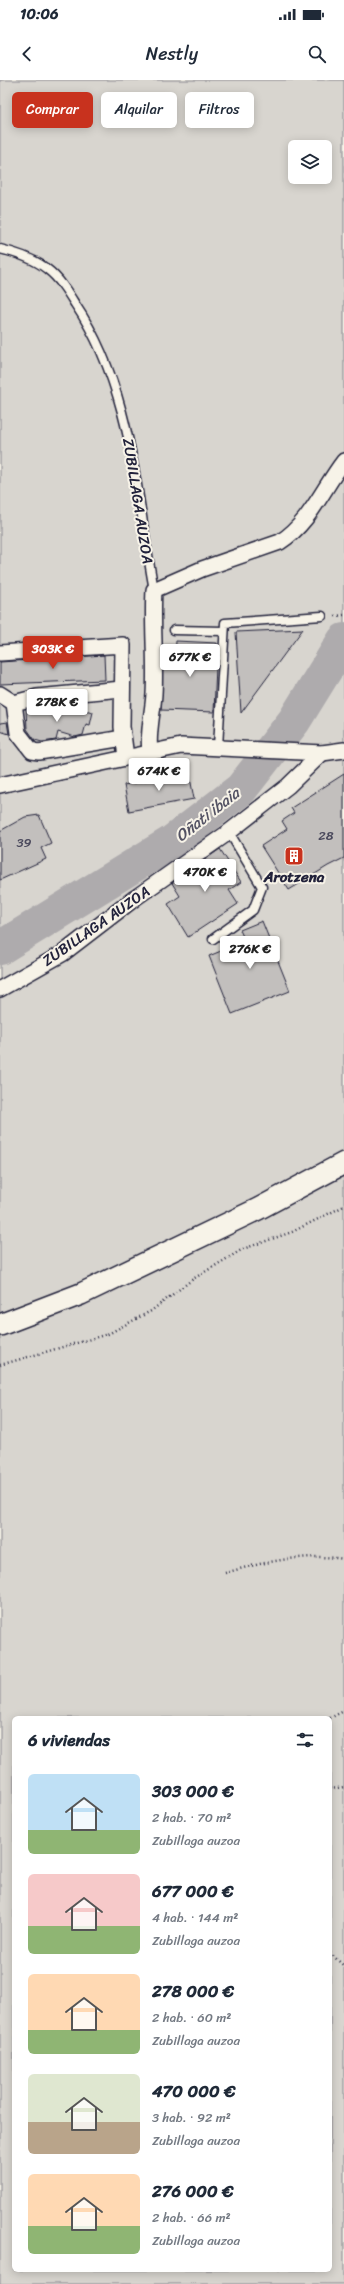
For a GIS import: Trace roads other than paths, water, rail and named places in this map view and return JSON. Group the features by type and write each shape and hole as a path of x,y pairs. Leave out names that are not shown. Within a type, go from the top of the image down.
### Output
{"main road":[{"path":"0,1325 80,1294 258,1208 344,1163"}],"street":[{"path":"154,590 202,569 274,544 289,536 310,512 344,461"},
{"name":"ZUBILLAGA AUZOA","path":"150,752 148,738 153,721 155,669 154,590"},
{"path":"0,653 123,645 123,738 126,757"},
{"path":"0,694 14,703 37,697 122,689"},
{"path":"14,703 18,733 32,751 40,752 123,738"},
{"path":"0,785 181,746 322,753 344,750"},
{"name":"ZUBILLAGA AUZOA","path":"0,989 62,954 135,898 229,832 288,786 322,753"}],"lane":[{"name":"ZUBILLAGA AUZOA","path":"0,249 30,258 51,272 82,313 98,344 109,370 134,463 154,590"},
{"path":"220,747 225,623 322,616"},
{"path":"174,630 224,631"},
{"path":"213,939 253,910 262,887 229,832"}],"waterway":[{"name":"Oñati ibaia","path":"0,948 172,842 241,789 294,721 344,640"}],"place":[{"name":"Arotzena","path":"294,856"}]}
